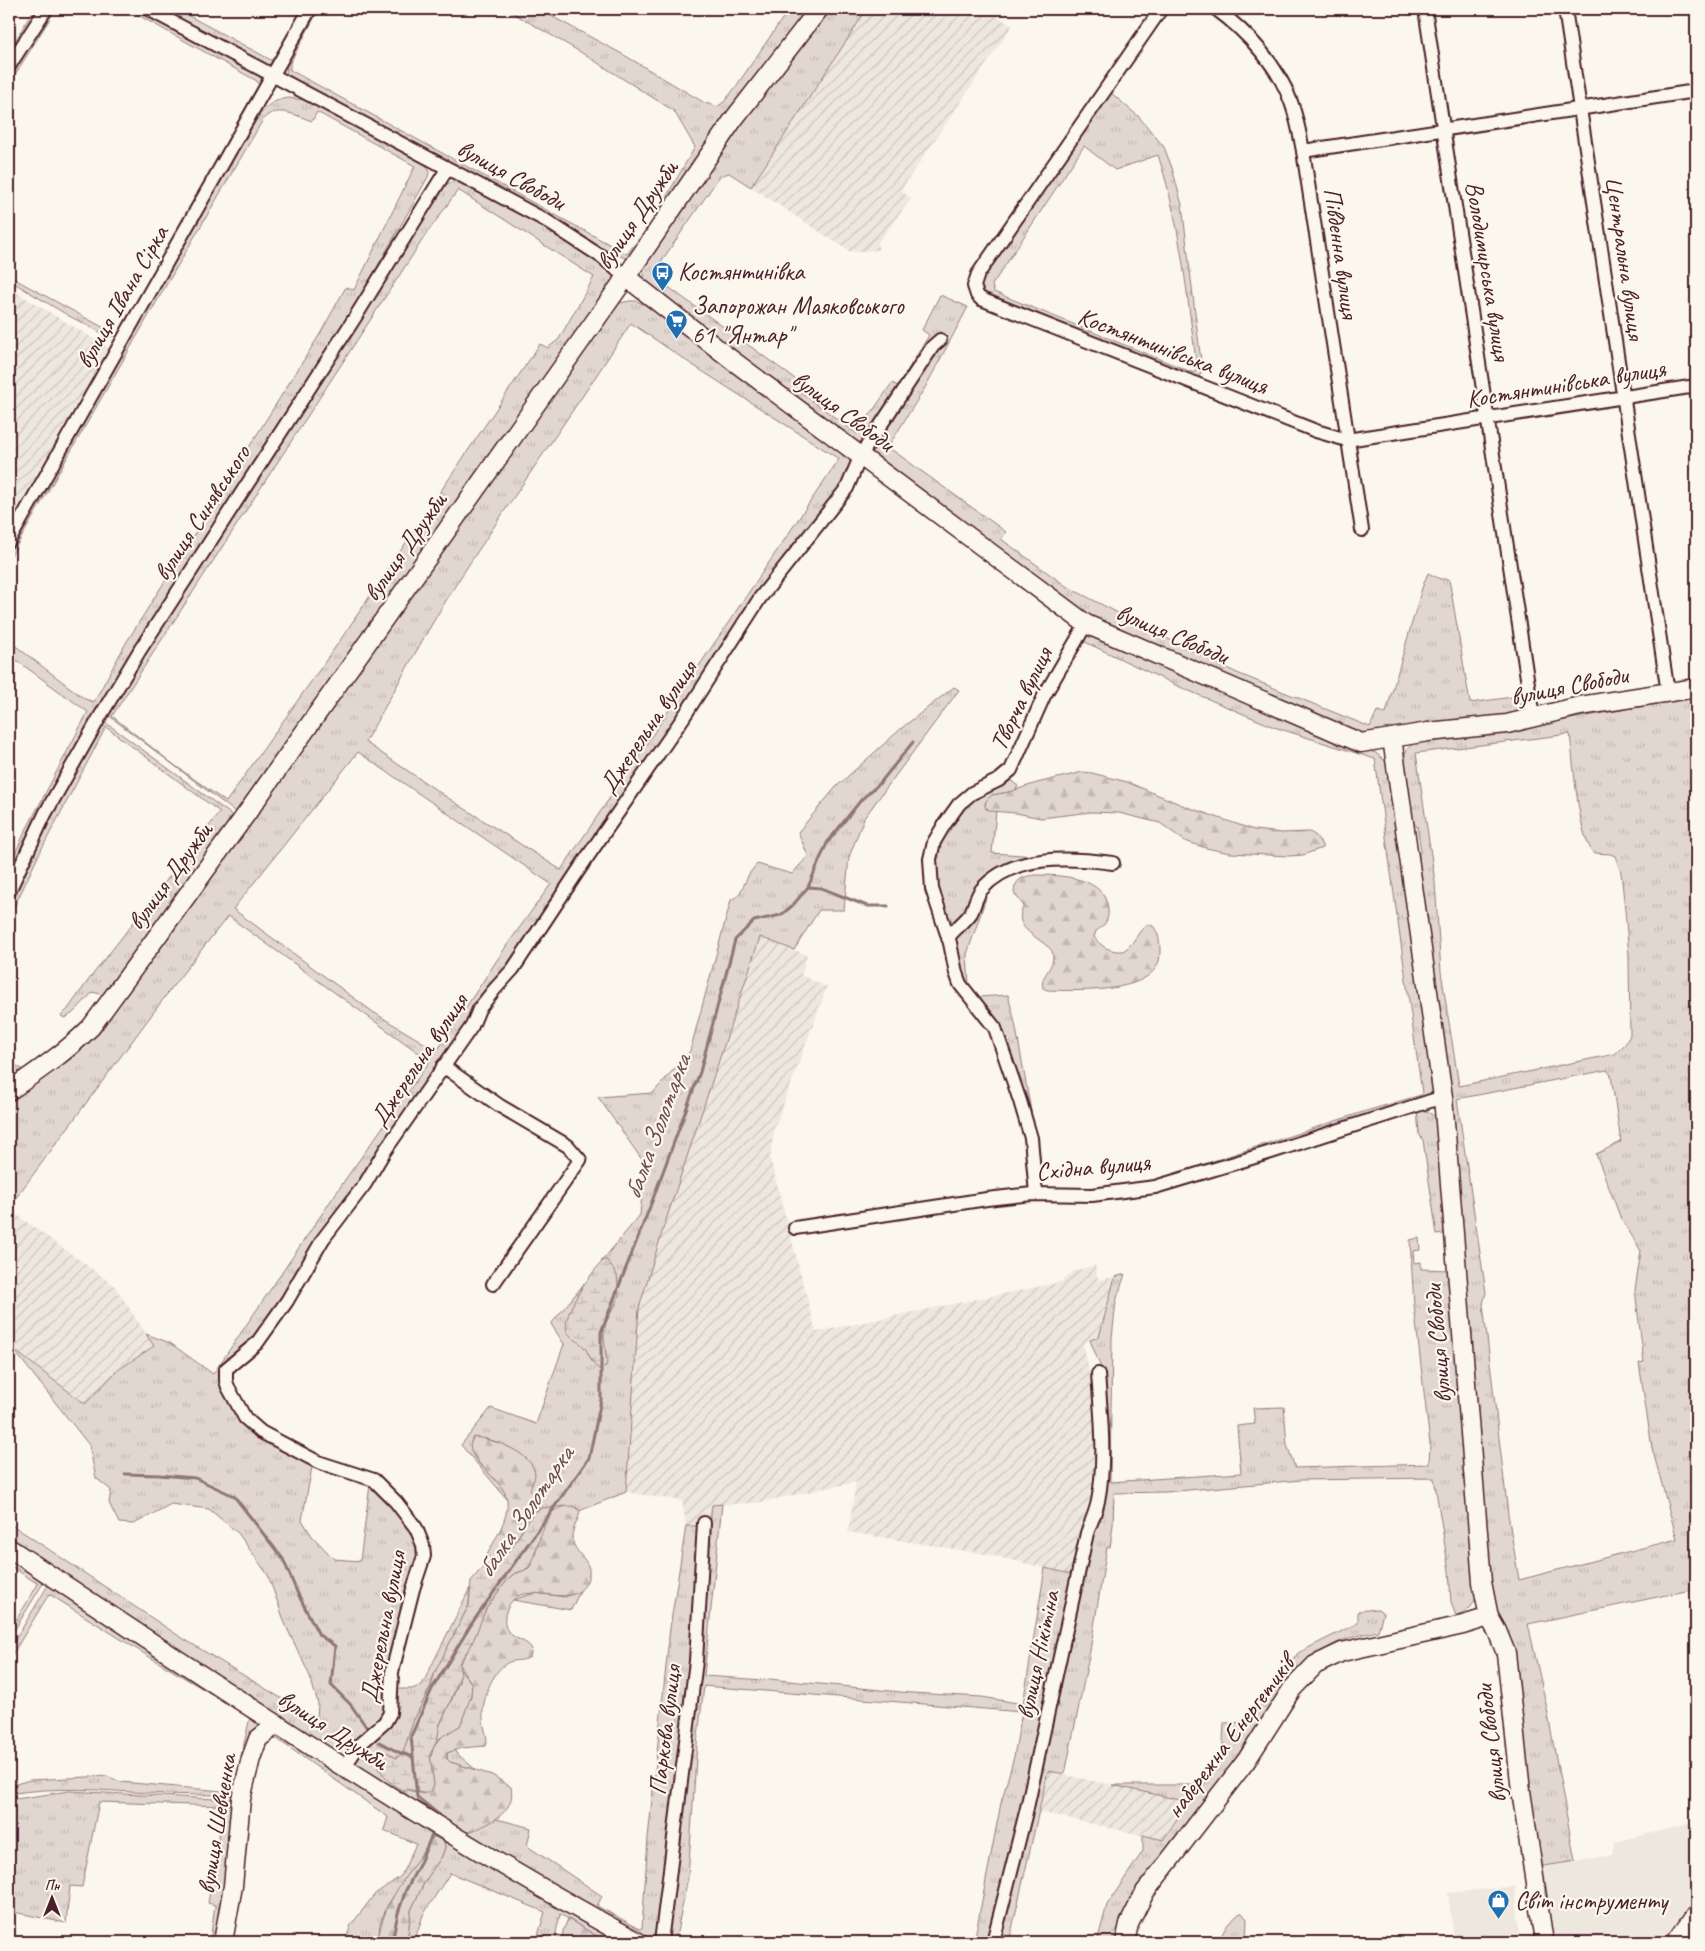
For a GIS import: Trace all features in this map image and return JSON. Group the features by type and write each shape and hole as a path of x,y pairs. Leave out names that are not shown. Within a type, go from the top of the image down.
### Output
{"street":[{"path":"9,66 46,9"},
{"name":"вулиця Свободи","path":"148,9 545,220 602,257 732,360 862,455 1086,624 1361,743 1428,732 1495,726 1580,706 1696,688"},
{"name":"вулиця Івана Сірка","path":"9,541 274,76 310,9"},
{"name":"вулиця Дружби","path":"9,1091 70,1047 90,1027 242,820 626,276 733,120 819,9"},
{"name":"Костянтинівська вулиця","path":"1160,9 978,274 974,282 975,290 977,295 986,302 1316,431 1347,440 1696,386"},
{"name":"Південна вулиця","path":"1216,9 1245,34 1276,73 1291,101 1303,151 1362,530"},
{"name":"Володимирська вулиця","path":"1425,9 1533,718"},
{"name":"Центральна вулиця","path":"1565,9 1668,693"},
{"path":"1303,151 1696,91"},
{"name":"вулиця Синявського","path":"9,890 45,814 125,675 354,319 447,169"},
{"name":"Джерельна вулиця","path":"344,1767 359,1745 385,1722 390,1713 392,1672 413,1589 424,1556 423,1545 416,1528 396,1502 374,1480 318,1462 262,1432 245,1418 228,1387 226,1370 256,1342 286,1301 323,1239 365,1184 384,1152 472,1026 479,1009 525,952 683,718 760,598 846,488 862,455 933,346 940,340"},
{"name":"Творча вулиця","path":"1036,1194 1031,1138 1000,1037 990,1020 960,984 930,880 930,859 934,842 948,819 964,799 999,780 1011,770 1044,696 1086,624"},
{"name":"вулиця Свободи","path":"1392,738 1443,1097 1482,1573 1489,1617 1506,1653 1521,1791 1544,1942"},
{"path":"948,938 969,915 978,894 983,888 1006,872 1032,862 1043,861 1089,860 1113,863"},
{"path":"443,1066 500,1106 568,1146 580,1160 493,1284"},
{"name":"Східна вулиця","path":"795,1228 937,1206 1036,1194 1092,1195 1155,1187 1443,1097"},
{"name":"вулиця Нікітіна","path":"993,1942 1027,1808 1087,1533 1098,1503 1102,1424 1098,1374"},
{"name":"Паркова вулиця","path":"661,1942 696,1661 704,1523"},
{"name":"вулиця Дружби","path":"9,1548 277,1724 422,1816 572,1906 638,1942"},
{"name":"набережна Енергетиків","path":"1125,1942 1129,1924 1145,1892 1246,1761 1292,1688 1315,1665 1342,1652 1463,1625 1489,1617"},
{"name":"вулиця Шевченка","path":"223,1942 233,1886 241,1799 251,1758 258,1739 277,1724"},
{"path":"1676,1942 1696,1914"}],"shaded area":[{"path":"867,9 987,9 1012,26 901,190 911,199 878,242 878,250 856,252 849,251 751,187"},
{"path":"9,288 109,348 9,523"},
{"path":"760,937 807,955 801,975 827,987 774,1130 770,1158 816,1332 1061,1282 1074,1271 1095,1265 1098,1280 1115,1277 1099,1337 1083,1343 1094,1392 1094,1491 1087,1507 1075,1575 985,1554 848,1532 856,1482 756,1503 713,1505 711,1527 686,1526 682,1501 626,1492 639,1308 664,1226"},
{"path":"9,1209 114,1285 154,1346 118,1370 85,1404 9,1345"},
{"path":"1696,1582 1696,1632 1691,1602 1691,1584"},
{"path":"1048,1771 1180,1800 1179,1816 1163,1840 1039,1812"},
{"path":"1696,1822 1696,1897 1663,1942 1549,1942 1538,1867 1613,1855 1615,1842"},
{"path":"1515,1886 1521,1942 1454,1942 1448,1893"}],"green space":[{"path":"34,9 41,9 9,60 9,51"},
{"path":"52,9 56,9 9,84 9,78"},
{"path":"127,9 140,9 258,75 263,81 263,87 120,336 108,336 69,316 9,280 9,276 117,335 259,85 257,81"},
{"path":"162,9 176,9 271,60 279,56 301,9 307,9 282,58 278,63 268,67"},
{"path":"316,9 319,9 290,63 290,70 627,254 651,223 695,147 674,111 582,53 506,9 538,9 624,55 703,102 717,107 724,102 735,88 789,9 811,9 628,259 608,251 288,75 286,72 287,66"},
{"path":"823,9 867,9 751,187 729,173 720,176 656,269 662,275 660,281 802,384 798,390 857,434 892,383 898,386 929,335 922,330 940,295 968,307 926,386 888,447 1006,532 1001,539 1066,586 1178,644 1237,673 1370,727 1377,711 1386,713 1428,573 1440,579 1449,579 1470,703 1519,696 1523,700 1517,711 1508,717 1355,733 1101,624 1079,611 874,457 872,449 865,445 856,445 645,283 643,266"},
{"path":"1110,92 1139,117 1164,147 1172,168 1182,205 1202,370 1199,377 1194,378 987,295 980,284 982,278","holes":["1084,146 1115,170 1158,155 1178,234 1197,368 1194,373 994,292 992,285"]},
{"path":"289,98 306,100 423,163 429,170 428,177 358,301 238,487 9,884 9,866 88,712 9,655 9,641 85,699 94,702 126,643 320,334 346,287 354,290 415,166 317,112 312,121 294,114 281,112 269,114 264,118 9,559 9,549 257,119 270,104"},
{"path":"457,180 462,181 535,222 599,262 612,273 613,283 238,813 234,811 108,715 118,695 438,192 447,184","holes":["458,190 594,277 559,339 548,348 540,344 339,642 226,802 173,764 112,716 425,236"]},
{"path":"636,301 650,307 855,458 856,466 702,685 255,1341 224,1368 238,1411 313,1462 302,1520 312,1536 334,1559 360,1561 370,1485 394,1506 422,1552 386,1713 343,1759 9,1542 9,1523 179,1636 317,1720 318,1703 309,1674 286,1626 268,1575 238,1533 209,1509 171,1504 134,1524 119,1523 109,1503 111,1490 96,1478 89,1445 13,1349 85,1404 118,1370 154,1346 146,1334 170,1343 213,1374 347,1177 430,1061 228,916 176,982 15,1199 9,1203 9,1177 12,1157 9,1138 9,1096 57,1067 611,309 619,303","holes":["631,323 839,459 561,870 365,742 449,595","358,752 551,884 507,945 437,1051 373,1012 233,909"]},
{"path":"1088,630 1376,753 1389,764 1396,800 1392,808 1395,829 1401,836 1434,1090 1432,1098 1202,1171 1198,1166 1421,1095 1422,1093 1375,759 1274,727 1180,687 1081,640"},
{"path":"954,687 959,690 864,818 849,857 844,910 819,910 794,950 760,937 664,1226 639,1308 626,1492 579,1511 577,1508 566,1506 538,1509 536,1499 530,1490 534,1479 534,1471 530,1464 517,1452 508,1447 489,1440 472,1438 471,1447 474,1456 499,1483 507,1499 461,1445 491,1408 536,1424 564,1344 551,1324 584,1284 571,1309 567,1330 586,1349 593,1363 607,1359 604,1342 605,1328 609,1316 618,1301 604,1260 601,1262 640,1215 645,1164 598,1097 653,1093 690,1051 731,900 739,895 749,874 757,864 792,874 808,856 798,832 837,786 903,727"},
{"path":"1696,697 1696,1582 1691,1584 1691,1590 1528,1624 1546,1704 1575,1861 1538,1867 1512,1652 1508,1633 1491,1596 1453,1142 1438,998 1417,857 1421,851 1417,826 1412,822 1404,760 1407,750 1415,742 1536,725","holes":["1570,734 1580,816 1588,845 1594,853 1615,856 1621,872 1629,956 1630,1035 1626,1043 1615,1054 1459,1086 1441,972 1435,882 1416,753","1607,1070 1611,1075 1621,1142 1596,1154 1620,1216 1641,1251 1635,1290 1644,1362 1639,1363 1652,1448 1677,1539 1519,1580 1508,1514 1483,1304 1486,1293 1457,1099"]},
{"path":"102,720 236,818 149,940 103,995 93,992 73,1013 65,1018 61,1016 220,812 106,727 40,852 9,918 9,898 49,814"},
{"path":"1083,772 1127,782 1187,807 1254,830 1282,833 1310,832 1316,836 1322,848 1303,855 1289,856 1230,853 1185,841 1160,823 1119,813 1091,812 1041,818 991,811 985,807 986,801 992,795"},
{"path":"1009,779 1018,786 1015,791 992,795 985,803 986,809 996,811 992,853 1037,856 1022,869 989,889 967,954 969,986 979,997 1008,995 1033,1122 1013,1074 961,979 933,878 939,840 971,797"},
{"path":"1035,875 1068,877 1090,884 1099,890 1105,899 1108,917 1105,923 1096,931 1094,937 1107,948 1114,951 1123,951 1144,927 1148,924 1153,926 1158,935 1160,945 1157,966 1147,976 1133,983 1115,988 1077,991 1047,990 1043,988 1043,979 1052,962 1052,951 1024,927 1021,921 1021,914 1024,906 1014,893 1017,882 1020,879"},
{"path":"9,1060 26,1072 9,1078"},
{"path":"1417,1109 1429,1112 1436,1118 1448,1233 1437,1235 1423,1140 1419,1134"},
{"path":"1419,1238 1420,1250 1413,1251 1414,1263 1421,1262 1421,1269 1451,1270 1478,1594 1474,1602 1467,1611 1456,1616 1451,1602 1449,1571 1434,1478 1301,1480 1166,1492 1114,1493 1110,1547 1107,1547 1090,1651 1065,1774 1048,1771 1009,1942 997,1942 1060,1693 1076,1603 1102,1495 1101,1368 1090,1340 1099,1337 1115,1277 1125,1274 1116,1301 1112,1338 1110,1482 1241,1473 1237,1426 1255,1424 1253,1408 1284,1407 1287,1445 1295,1468 1429,1464 1430,1444 1414,1305 1410,1240"},
{"path":"604,1260 607,1260 617,1275 619,1295 604,1326 603,1333 607,1362 606,1366 599,1369 584,1347 568,1333 566,1324 579,1293 592,1273"},
{"path":"474,1437 501,1444 520,1453 533,1467 535,1475 530,1490 536,1499 538,1509 529,1518 511,1549 493,1561 487,1555 504,1522 507,1500 499,1484 476,1460 470,1445"},
{"path":"722,1504 704,1676 769,1679 911,1693 982,1697 1023,1704 1045,1568 1075,1575 1037,1745 988,1942 974,1942 1001,1803 1014,1757 1022,1712 704,1686 697,1744 688,1877 675,1942 667,1942 712,1505"},
{"path":"573,1506 580,1511 572,1537 576,1549 589,1568 587,1581 580,1591 570,1595 558,1596 533,1593 522,1594 513,1600 505,1614 506,1627 511,1634 530,1646 532,1649 530,1657 507,1663 492,1680 483,1712 487,1739 486,1746 461,1748 447,1753 447,1759 450,1762 492,1775 511,1787 512,1796 509,1804 498,1818 465,1833 400,1794 405,1789 423,1794 434,1785 430,1761 434,1745 444,1735 460,1726 471,1696 472,1684 459,1665 467,1652 486,1609 512,1575 529,1568 534,1559 547,1519 561,1507"},
{"path":"556,1507 545,1524 531,1564 525,1570 512,1575 500,1589 486,1609 471,1646 460,1661 461,1674 440,1724 437,1740 430,1755 433,1789 425,1793 400,1789 382,1773 377,1762 376,1750 385,1751 396,1758 403,1753 413,1722 431,1686 435,1672 469,1605 471,1581 481,1569 511,1549 533,1513 542,1508"},
{"path":"686,1526 700,1526 687,1707 656,1938 652,1941 647,1941 465,1833 497,1819 531,1828 527,1846 602,1896 597,1906 640,1929 642,1928 648,1838 670,1628"},
{"path":"9,1555 45,1580 9,1639 9,1632 38,1584 9,1565"},
{"path":"50,1582 262,1718 262,1726 236,1795 169,1794 78,1789 9,1794 9,1786 30,1780 107,1776 121,1782 233,1792 250,1717 49,1594 9,1660 9,1650"},
{"path":"470,1588 469,1605 433,1677 431,1686 415,1718 403,1753 396,1758 388,1753 376,1759 384,1775 403,1790 400,1794 356,1769 358,1755 361,1749 376,1736 384,1725 394,1678 398,1689 412,1689 422,1685"},
{"path":"580,1591 571,1610 513,1600 534,1593 565,1597"},
{"path":"1378,1609 1383,1613 1378,1631 1338,1642 1304,1666 1117,1942 1097,1942 1107,1905 1143,1851 1143,1835 1163,1840 1179,1816 1180,1800 1112,1785 1204,1785 1222,1758 1224,1723 1248,1722 1298,1653 1358,1623 1358,1611"},
{"path":"460,1669 472,1684 471,1696 465,1715 460,1726 437,1740 439,1727 459,1681"},
{"path":"272,1737 289,1737 435,1837 432,1838 387,1906 380,1924 378,1942 345,1942 351,1925 375,1894 401,1876 416,1844 384,1830 388,1817 277,1739 268,1741"},
{"path":"455,1750 476,1770 450,1762 447,1759 447,1753"},
{"path":"69,1791 233,1800 235,1803 218,1942 210,1942 215,1905 208,1903 224,1806 99,1802 82,1887 70,1886 66,1923 9,1911 9,1800"},
{"path":"435,1837 444,1842 445,1847 442,1856 424,1883 411,1910 407,1942 378,1942 385,1913 391,1900 432,1838"},
{"path":"444,1842 468,1852 629,1942 607,1942 560,1914 554,1942 536,1942 545,1912 450,1873 423,1915 414,1942 407,1942 411,1910 424,1883 442,1856 445,1847"},
{"path":"1240,1913 1247,1919 1246,1942 1233,1942 1222,1934 1228,1924"},
{"path":"568,1919 607,1942 562,1942 563,1931"}],"waterway":[{"name":"балка Золотарка","path":"439,1820 438,1814 417,1797 411,1736 432,1689 472,1623 589,1458 601,1400 601,1332 700,1072 735,940 754,921 781,915 793,905 808,887 827,843 861,800 880,783 913,742"},
{"name":"балка Золотарка","path":"808,887 821,888 867,906 888,906"},
{"path":"125,1474 195,1478 234,1496 283,1559 319,1635 335,1646 331,1685 351,1705 367,1728"},
{"path":"379,1742 413,1757"},
{"name":"балка Золотарка","path":"392,1942 398,1913 406,1890 434,1830"}],"place":[{"name":"Костянтинівка","path":"662,291"},
{"name":"Запорожан Маяковського 61 \"Янтар\"","path":"676,339"},
{"name":"Світ інструменту","path":"1499,1920"}]}
